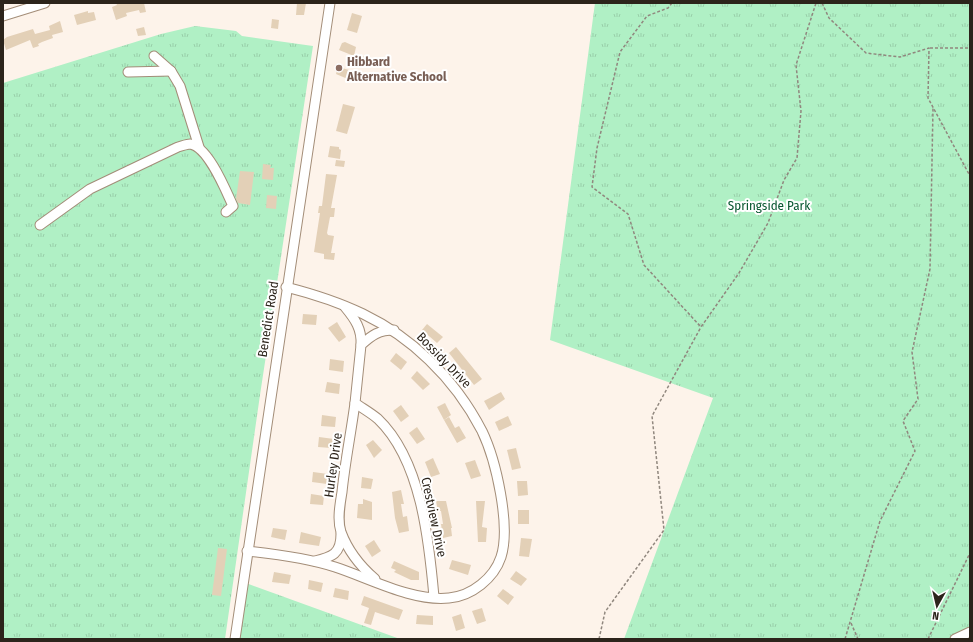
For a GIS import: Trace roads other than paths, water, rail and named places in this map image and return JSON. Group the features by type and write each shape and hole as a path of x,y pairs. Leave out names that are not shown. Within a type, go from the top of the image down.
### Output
{"street":[{"path":"3,16 45,3"},
{"name":"Benedict Road","path":"235,639 286,287 330,3"},
{"path":"154,56 171,71 180,86 199,147 208,158 233,206 226,212"},
{"path":"128,72 171,71"},
{"path":"40,225 90,189 178,147 190,144 199,147"},
{"name":"Bossidy Drive","path":"247,551 333,566 405,592 449,598 465,594 478,588 491,576 502,556 504,517 495,468 482,432 461,394 429,360 396,330 343,304 286,287"},
{"path":"343,304 355,318 360,332 361,345 355,403"},
{"path":"361,345 376,333 383,330 396,330"},
{"name":"Crestview Drive","path":"355,403 378,419 394,440 409,467 417,492 427,538 434,597"},
{"name":"Hurley Drive","path":"314,562 327,558 338,551 341,544 340,509 355,403"},
{"name":"Hurley Drive","path":"341,531 360,565 379,583"},
{"path":"955,639 970,632"}],"place":[{"name":"Hibbard Alternative School","path":"339,68"}],"park label":[{"name":"Springside Park","path":"769,205"}]}
